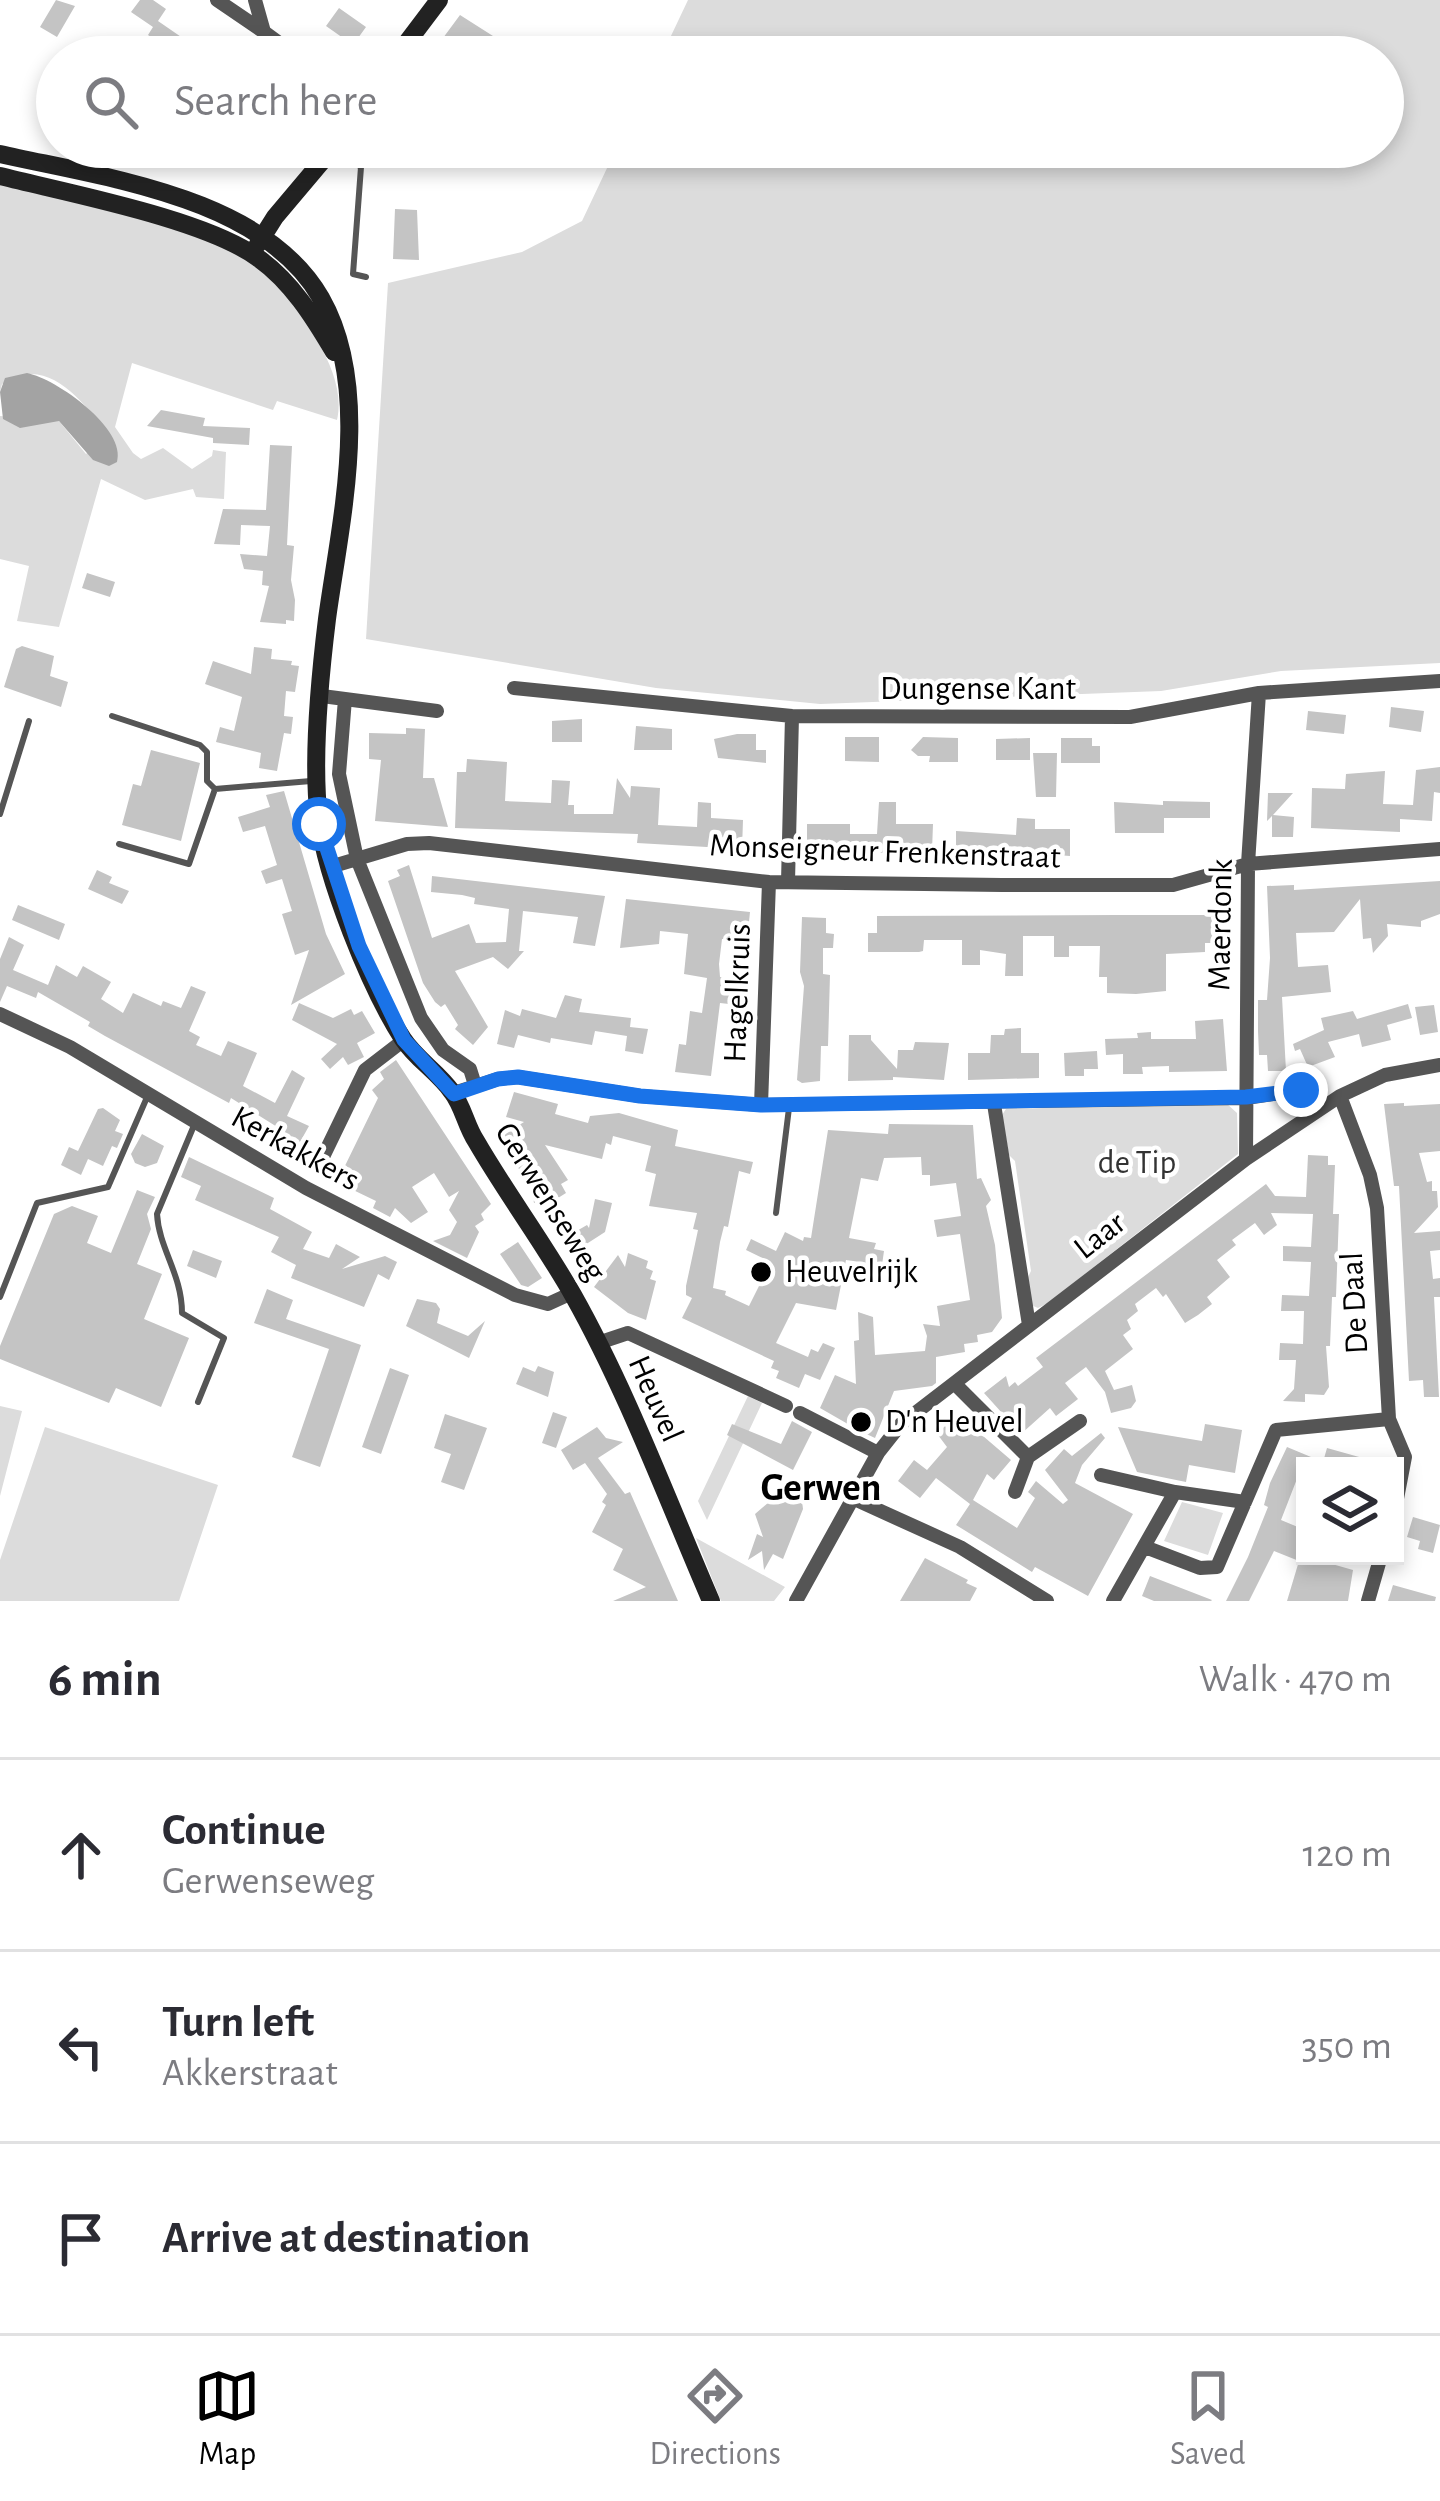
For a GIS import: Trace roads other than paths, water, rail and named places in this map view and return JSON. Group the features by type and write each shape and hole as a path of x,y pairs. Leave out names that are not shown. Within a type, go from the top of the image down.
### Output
{"street":[{"path":"217,0 269,36"},
{"path":"254,0 264,32"},
{"path":"412,36 439,0"},
{"path":"0,154 36,163"},
{"path":"55,168 207,207 268,238"},
{"path":"0,176 167,221 254,254 319,168"},
{"name":"Gerwenseweg","path":"268,238 297,265 322,300 332,319 343,366 349,476 327,622 315,781 330,867 359,946 404,1040 454,1094 472,1136 572,1293 598,1343"},
{"name":"Gerwenseweg","path":"254,254 308,311 343,366"},
{"name":"Dungense Kant","path":"514,688 791,716 1130,717 1259,693 1440,681"},
{"name":"Maerdonk","path":"1246,1159 1248,864 1259,693"},
{"path":"322,696 436,711"},
{"name":"Gerwenseweg","path":"346,699 339,774 357,859 421,1018 443,1050 470,1069 475,1085"},
{"path":"788,882 791,716"},
{"name":"Monseigneur Frenkenstraat","path":"330,867 406,844 429,843 770,882 1173,885 1248,864 1440,849"},
{"name":"Hagelkruis","path":"761,1105 770,882"},
{"name":"Kerkakkers","path":"0,1014 70,1047 306,1188 515,1295 548,1304 572,1293"},
{"path":"321,1161 365,1070 404,1040"},
{"name":"Laar","path":"878,1453 902,1424 1246,1159 1340,1096 1385,1076 1440,1065"},
{"path":"454,1094 518,1077 640,1096 761,1105 994,1104 1246,1097 1301,1090"},
{"name":"De Daal","path":"1340,1096 1370,1175 1377,1208 1389,1419 1404,1462"},
{"path":"994,1104 1028,1325"},
{"name":"Heuvel","path":"711,1601 598,1343 628,1333 878,1453"},
{"path":"956,1384 1028,1457"},
{"path":"1145,1547 1200,1568 1216,1568 1276,1430 1389,1419"},
{"path":"1015,1492 1028,1457 1080,1421"},
{"path":"796,1601 878,1453"},
{"path":"1100,1475 1245,1502"},
{"path":"1113,1601 1175,1492"},
{"path":"852,1498 961,1547 1047,1601"},
{"path":"1368,1601 1378,1565"}],"lane":[{"path":"361,168 353,274 366,277"},
{"path":"112,716 200,745 207,752 207,782 215,789 315,781"},
{"path":"0,814 28,721"},
{"path":"119,844 189,864 215,789"},
{"path":"0,1298 37,1203 108,1187 148,1095"},
{"path":"776,1213 790,1105"},
{"path":"195,1123 157,1214 182,1287 182,1312 224,1338 198,1402"}],"place":[{"name":"Heuvelrijk","path":"761,1272"},
{"name":"D'n Heuvel","path":"861,1422"}],"district":[{"name":"Gerwen","path":"821,1488"}],"park label":[{"name":"de Tip","path":"1137,1163"}]}
